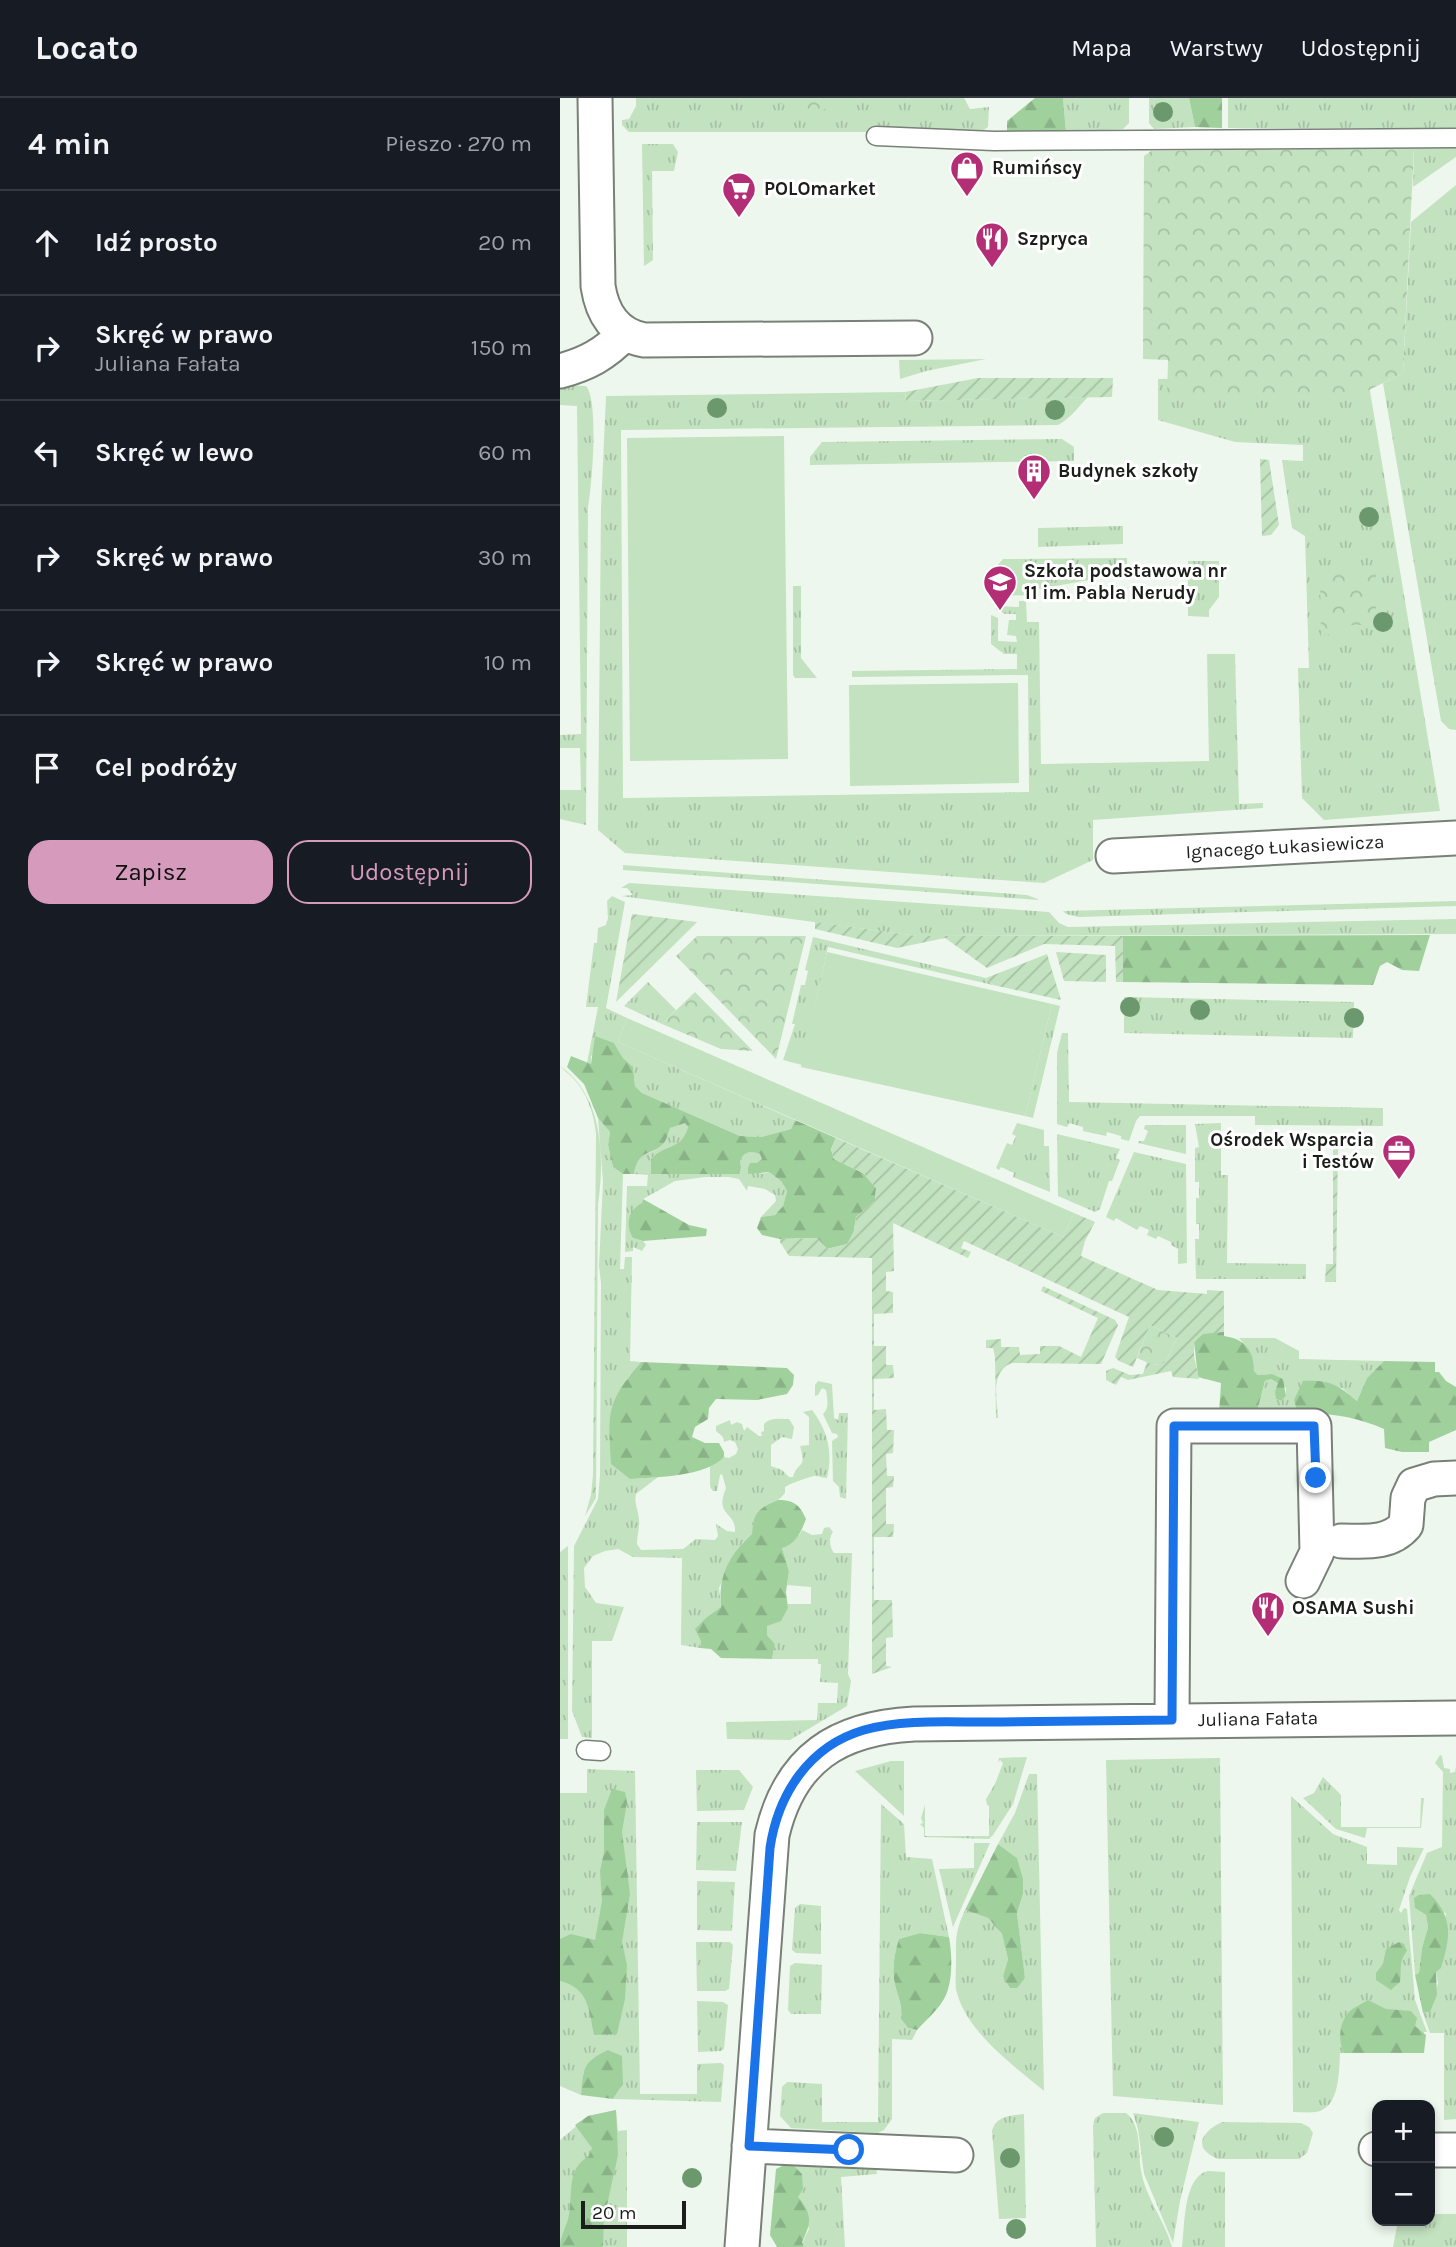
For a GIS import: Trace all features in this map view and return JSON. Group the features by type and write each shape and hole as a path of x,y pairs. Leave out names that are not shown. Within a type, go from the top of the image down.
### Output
{"street":[{"path":"595,98 600,297 611,322 624,334 644,340 915,338"},
{"path":"560,371 584,365 597,358 624,334"},
{"name":"Ignacego Łukasiewicza","path":"1113,856 1456,838"},
{"path":"1172,1720 1174,1426 1314,1426 1318,1552 1303,1581"},
{"path":"1341,1541 1373,1541 1394,1536 1406,1525 1408,1498 1414,1485 1434,1479 1456,1478"},
{"name":"Juliana Fałata","path":"742,2247 772,1835 782,1802 804,1767 816,1756 849,1736 884,1726 968,1722 1456,1718"},
{"path":"749,2146 956,2155"},
{"path":"1435,2150 1456,2150"}],"lane":[{"path":"876,136 994,141 1456,138"}],"green space":[{"path":"636,98 964,98 970,109 989,107 988,127 981,132 629,132 622,125 622,120 629,119 636,106"},
{"path":"775,98 840,98 825,109 807,112 790,108"},
{"path":"1035,98 1063,98 1066,132 1007,134 1007,121"},
{"path":"1063,98 1129,98 1129,123 1123,129 1066,132"},
{"path":"1149,98 1189,98 1195,127 1154,129 1149,123"},
{"path":"1189,98 1222,98 1222,128 1195,127"},
{"path":"1228,98 1456,98 1456,128 1228,128"},
{"path":"642,144 673,144 678,152 674,171 652,171 653,260 644,266"},
{"path":"1414,148 1456,148 1456,157 1413,187"},
{"path":"1414,148 1403,373 1363,393 1167,396 1168,360 1143,359 1144,156 1151,151"},
{"path":"1456,185 1456,730 1449,729 1441,721 1383,383 1403,373 1411,222"},
{"path":"986,359 926,371 900,379 899,360"},
{"path":"1355,375 1369,385 1440,811 1324,820 1302,798 1298,668 1309,668 1305,536 1292,528 1282,460 1303,461 1303,445 1235,442 1158,420 1158,379"},
{"path":"978,378 1113,378 1112,397 906,401 905,392"},
{"path":"562,385 586,386 590,394 593,425 593,463 588,507 586,825 560,819 560,790 581,790 580,748 560,748 560,735 581,734 577,406 560,405"},
{"path":"905,392 906,401 1088,397 1071,416 1058,425 621,430 623,798 1029,792 1028,675 852,677 852,671 1017,669 1017,654 1004,654 991,644 991,615 998,618 998,641 1017,642 1016,636 1007,635 1009,620 1016,620 1016,614 1005,614 996,609 997,606 1019,607 1019,601 1026,601 1027,622 1039,622 1041,764 1209,761 1207,654 1235,654 1239,804 1263,803 1263,808 1093,820 1093,860 1044,883 625,853 598,830 601,508 606,396"},
{"path":"784,436 788,759 630,761 627,438"},
{"path":"1062,439 1074,447 1074,461 810,465 810,457 822,442"},
{"path":"1260,459 1269,460 1279,525 1271,535 1262,536"},
{"path":"1123,526 1123,544 1038,547 1038,528"},
{"path":"1127,558 1127,573 1039,589 1039,596 1003,595 991,581 991,573 1003,559"},
{"path":"1188,561 1219,561 1219,597 1209,610 1209,617 1188,616"},
{"path":"1320,572 1376,572 1376,625 1348,625 1347,634 1321,635"},
{"path":"793,586 801,586 801,658 817,678 795,678 793,675"},
{"path":"1018,683 1019,783 850,786 849,685"},
{"path":"623,865 1027,895 1040,900 623,870"},
{"path":"629,883 1049,912 1059,923 1068,927 1456,919 1456,934 917,936 621,896 633,895 627,888 621,888"},
{"path":"612,896 625,902 606,1008 627,1018 618,1042 795,1120 791,1129 761,1137 740,1136 642,1093 635,1086 633,1067 623,1058 614,1043 591,1056 591,1064 587,1063 598,1007 586,1007 594,943 597,943 598,928 606,925 607,901"},
{"path":"1456,901 1456,906 1079,917 1063,911"},
{"path":"632,914 697,922 616,1002"},
{"path":"815,922 917,936 1123,936 1123,982 1116,982 1115,946 1044,944 987,968 945,938 897,948 815,929"},
{"path":"1430,935 1419,971 1402,970 1387,962 1380,966 1373,985 1123,982 1123,936"},
{"path":"697,936 806,936 776,1059 676,956"},
{"path":"813,937 986,978 993,985 828,947 802,1065 783,1060 795,1024 792,1024 801,985 805,985 808,971 805,970"},
{"path":"827,952 1052,1004 1025,1116 801,1067"},
{"path":"1056,952 1106,955 1106,982 1064,981"},
{"path":"1047,954 1061,1000 993,985 986,978"},
{"path":"648,982 676,1010 662,1024 624,1006"},
{"path":"695,992 753,1051 721,1049 662,1024"},
{"path":"1124,997 1354,1002 1353,1038 1124,1033"},
{"path":"1052,1004 1060,1006 1033,1118 1025,1116"},
{"path":"627,1018 1074,1213 1063,1237 618,1042"},
{"path":"1062,1033 1068,1033 1069,1102 1383,1108 1383,1126 1255,1125 1255,1116 1140,1116 1129,1141 1107,1132 1106,1136 1083,1131 1083,1127 1069,1123 1067,1127 1057,1124 1057,1053"},
{"path":"595,1036 614,1043 623,1058 633,1067 635,1086 642,1093 740,1136 761,1137 791,1129 795,1120 836,1138 831,1149 834,1159 863,1173 876,1188 875,1201 856,1217 848,1244 827,1249 817,1238 780,1239 762,1235 757,1228 761,1217 775,1215 783,1206 787,1191 781,1181 769,1172 748,1174 750,1163 762,1159 760,1154 749,1152 742,1156 739,1174 651,1174 651,1159 681,1140 688,1127 685,1123 670,1128 664,1143 639,1160 634,1174 623,1174 613,1167 608,1145 610,1132 598,1118 584,1084 567,1067 571,1056 591,1064"},
{"path":"560,1066 574,1078 585,1093 593,1110 600,1148 596,1498 585,1516 593,1475 596,1134 586,1096"},
{"path":"598,1118 610,1132 608,1145 613,1167 623,1174 620,1269 624,1269 625,1257 632,1257 630,1361 641,1362 626,1380 630,1479 658,1477 636,1494 639,1522 637,1544 641,1550 683,1549 696,1539 715,1540 718,1536 716,1524 727,1531 735,1532 732,1520 722,1504 726,1488 722,1474 717,1491 713,1491 710,1486 710,1467 724,1457 729,1458 736,1454 738,1449 735,1442 724,1442 723,1437 716,1431 716,1426 730,1420 731,1425 737,1422 742,1424 744,1431 747,1427 762,1436 764,1424 769,1420 789,1419 794,1427 792,1439 782,1437 771,1445 771,1466 793,1477 802,1462 800,1446 809,1445 809,1417 803,1412 812,1410 828,1442 829,1459 827,1478 813,1476 785,1487 785,1493 779,1499 755,1517 752,1534 742,1543 719,1588 721,1607 707,1617 700,1648 681,1645 682,1558 633,1557 618,1549 593,1556 584,1568 585,1587 596,1603 624,1607 612,1641 592,1641 592,1738 582,1737 572,1711 574,1546 598,1499 600,1475 599,1266 603,1181"},
{"path":"685,1122 688,1127 681,1140 651,1159 741,1167 740,1159 745,1154 761,1154 762,1159 756,1163 762,1174 769,1172 781,1181 787,1191 783,1206 775,1215 761,1217 776,1201 775,1195 765,1189 748,1186 747,1191 739,1179 705,1177 675,1181 643,1199 633,1238 646,1245 642,1251 633,1247 633,1251 625,1252 627,1186 647,1186 648,1175 634,1174 636,1166 642,1156 662,1145 670,1128"},
{"path":"1017,1123 1044,1130 1044,1146 1049,1146 1050,1192 1013,1177 1014,1173 1001,1167 999,1170 996,1168 1007,1143 1012,1145 1016,1136 1012,1134"},
{"path":"1221,1123 1221,1175 1228,1175 1227,1263 1306,1264 1306,1279 1196,1279 1195,1239 1199,1239 1199,1224 1196,1224 1196,1198 1199,1198 1199,1182 1195,1182 1195,1148 1199,1147 1195,1124"},
{"path":"1145,1125 1186,1125 1186,1154 1138,1143 1144,1141 1148,1131 1144,1129"},
{"path":"1057,1134 1120,1149 1116,1158 1120,1160 1112,1181 1109,1181 1100,1209 1095,1212 1058,1196"},
{"path":"836,1138 1063,1237 1074,1213 1095,1222 1081,1256 1158,1290 1207,1294 1207,1290 1224,1291 1224,1332 1203,1334 1194,1342 1199,1379 1173,1377 1171,1371 1128,1380 1121,1377 1116,1385 1106,1380 1106,1371 1113,1368 1130,1375 1143,1374 1147,1362 1153,1365 1165,1363 1177,1338 1150,1325 1133,1367 1115,1357 1129,1317 964,1241 961,1248 971,1252 968,1258 893,1223 894,1271 886,1272 886,1291 893,1292 893,1313 874,1314 874,1346 886,1346 886,1365 893,1365 894,1378 874,1379 874,1410 886,1409 887,1430 894,1430 893,1453 886,1454 887,1476 894,1476 893,1487 886,1488 886,1524 894,1524 893,1537 874,1537 874,1600 892,1600 893,1637 886,1638 886,1666 892,1667 872,1674 872,1258 789,1256 780,1242 780,1239 817,1238 827,1249 847,1244 854,1231 856,1217 875,1201 876,1188 863,1173 834,1159 831,1149"},
{"path":"1338,1149 1336,1282 1325,1282 1326,1264 1333,1264 1333,1150"},
{"path":"1134,1152 1186,1164 1187,1263 1178,1264 1178,1249 1171,1245 1171,1242 1158,1236 1156,1239 1147,1235 1149,1230 1140,1226 1137,1230 1116,1218 1114,1221 1106,1217"},
{"path":"643,1199 689,1225 707,1229 706,1236 643,1241 633,1238 629,1218"},
{"path":"1043,1286 1115,1320 1118,1325 1101,1364 1012,1363 1005,1367 1000,1372 996,1386 996,1418 995,1357 993,1348 986,1348 986,1340 1001,1339 1001,1347 1019,1347 1020,1355 1040,1354 1040,1346 1059,1346 1081,1357 1098,1318 1041,1291"},
{"path":"1150,1325 1177,1338 1165,1363 1153,1365 1137,1358"},
{"path":"1224,1332 1224,1336 1243,1343 1250,1351 1254,1371 1258,1375 1272,1374 1283,1379 1286,1396 1281,1401 1276,1399 1278,1383 1271,1379 1265,1381 1256,1415 1219,1414 1221,1383 1198,1377 1194,1342 1202,1334"},
{"path":"1239,1338 1275,1338 1299,1351 1299,1359 1384,1361 1367,1378 1357,1401 1342,1388 1298,1414 1256,1415 1265,1381 1271,1379 1279,1383 1276,1399 1281,1401 1286,1396 1286,1388 1272,1374 1258,1375 1254,1371 1248,1348"},
{"path":"1384,1361 1435,1362 1435,1372 1439,1372 1446,1381 1456,1387 1456,1430 1429,1442 1429,1452 1402,1452 1385,1448 1384,1429 1363,1421 1342,1416 1298,1414 1294,1400 1303,1381 1332,1384 1357,1401 1367,1378"},
{"path":"641,1362 787,1368 794,1375 793,1385 787,1394 757,1400 716,1399 709,1408 708,1419 695,1427 692,1437 705,1443 719,1443 724,1457 716,1464 680,1475 630,1479 611,1464 610,1420 615,1399"},
{"path":"818,1381 832,1384 834,1418 838,1420 839,1413 848,1413 846,1499 840,1497 839,1487 833,1481 832,1441 838,1437 832,1433 823,1414 827,1406 826,1390 822,1388 815,1396 815,1385"},
{"path":"778,1500 796,1504 806,1519 800,1533 782,1548 789,1571 786,1592 788,1608 781,1621 767,1626 767,1635 775,1644 772,1659 721,1658 711,1649 700,1648 701,1641 695,1629 721,1607 723,1576 731,1558 752,1534 755,1516 761,1509"},
{"path":"829,1527 833,1532 830,1543 834,1553 852,1553 848,1674 851,1681 847,1706 790,1740 727,1739 726,1722 817,1720 818,1703 837,1703 838,1683 820,1682 821,1664 818,1664 818,1659 772,1659 775,1644 767,1635 767,1626 788,1608 787,1604 811,1604 811,1587 787,1585 789,1571 782,1548 802,1530 812,1535 822,1534 824,1528"},
{"path":"568,1546 568,1739 560,1739 560,1552"},
{"path":"1440,1755 1444,1768 1450,1769 1450,1773 1455,1772 1456,1766 1456,2119 1444,2120 1444,2033 1430,2033 1423,2013 1430,2012 1438,1983 1436,1972 1446,1913 1415,1908 1426,1915 1428,1927 1419,1973 1415,1975 1409,1896 1427,1853 1442,1847 1443,1772 1435,1763"},
{"path":"1027,1757 1013,1804 989,1839 924,1837 924,1828 920,1824 923,1823 921,1818 925,1805 925,1836 989,1836 989,1806 986,1799 1003,1763 1000,1760 998,1763 999,1758"},
{"path":"1220,1758 1223,2105 1113,2096 1106,1760"},
{"path":"891,1761 904,1761 904,1816 855,1771"},
{"path":"587,1769 635,1771 640,2094 697,2094 697,2064 721,2063 724,2065 721,2102 613,2099 623,2084 584,2071 581,2095 560,2086 560,1793 587,1793"},
{"path":"696,1770 739,1770 753,1787 744,1810 697,1811"},
{"path":"1029,1774 1037,1774 1044,2091 980,2033 969,2019 956,1989 957,1936 965,1910 988,1918 1002,1934 1008,1959 1003,1976 1025,1979 1017,1913 1023,1894 1017,1858 998,1844 1015,1813"},
{"path":"1323,1777 1341,1795 1341,1827 1420,1827 1421,1798 1424,1798 1421,1828 1367,1828 1365,1838 1336,1829 1303,1798 1314,1793"},
{"path":"612,1789 625,1792 627,1802 622,1832 630,1894 622,1942 627,1965 625,1999 617,2034 594,2035 586,2001 577,1989 560,1981 560,1939 571,1934 595,1940 602,1901 600,1871 604,1852 604,1810"},
{"path":"1291,1796 1333,1834 1367,1847 1367,1864 1397,1865 1397,1847 1424,1848 1410,1877 1399,1910 1401,1913 1404,1908 1407,1909 1415,2000 1427,2032 1424,2032 1424,2053 1340,2053 1334,2096 1324,2109 1313,2112 1293,2112"},
{"path":"881,1804 904,1824 906,1857 932,1859 949,1937 920,1933 899,1939 893,1975 901,2019 908,2028 917,2030 912,2040 892,2039 892,2119 884,2130 878,2133 791,2128 780,2116 782,2087 787,2082 822,2084 822,2122 878,2122"},
{"path":"697,1822 742,1822 736,1871 696,1870"},
{"path":"974,1843 990,1843 953,1927 939,1869 974,1868"},
{"path":"998,1844 1017,1858 1023,1879 1023,1894 1017,1913 1025,1978 1017,1988 1010,1988 1003,1976 1008,1959 1002,1934 988,1918 965,1910"},
{"path":"697,1881 735,1882 732,1931 697,1930"},
{"path":"1430,1894 1443,1911 1448,1938 1441,1968 1436,1972 1437,1995 1430,2012 1423,2013 1415,1975 1419,1973 1428,1927 1426,1915 1415,1908 1414,1898"},
{"path":"800,1904 821,1906 821,1954 796,1953 792,1950 795,1908"},
{"path":"920,1933 949,1937 951,1966 944,2000 917,2030 908,2028 901,2019 893,1969 899,1939"},
{"path":"696,1942 730,1942 733,1945 729,1989 697,1991"},
{"path":"1399,1942 1404,1944 1407,1951 1401,1962 1400,1982 1391,1990 1376,1980 1376,1973 1383,1964 1386,1949"},
{"path":"795,1963 822,1965 821,2014 791,2014 788,2010 790,1966"},
{"path":"1368,2000 1386,2009 1411,2011 1417,2018 1415,2026 1426,2035 1424,2053 1344,2053 1340,2038 1345,2017"},
{"path":"697,2001 723,2002 728,2005 724,2049 721,2051 698,2052"},
{"path":"608,2050 622,2056 623,2084 613,2099 581,2095 586,2067"},
{"path":"616,2110 618,2131 627,2130 627,2247 560,2247 560,2140 588,2116"},
{"path":"616,2110 618,2155 604,2219 603,2247 560,2247 569,2215 574,2175 592,2148 575,2125 588,2116"},
{"path":"1103,2113 1126,2113 1135,2124 1143,2180 1172,2247 1096,2247 1093,2126 1095,2118"},
{"path":"1133,2113 1199,2122 1173,2243 1144,2174"},
{"path":"1024,2114 1026,2218 999,2219 992,2131 1000,2120"},
{"path":"1222,2122 1301,2123 1313,2133 1307,2153 1299,2159 1218,2159 1205,2150 1202,2140 1209,2130"},
{"path":"790,2162 876,2166 877,2174 841,2177 845,2247 804,2247 802,2243 809,2229"},
{"path":"790,2162 802,2174 803,2189 798,2197 809,2218 808,2229 802,2242 804,2247 777,2247 770,2235 776,2169"},
{"path":"1208,2171 1225,2172 1225,2247 1182,2247 1190,2192 1200,2175"},
{"path":"1435,2214 1456,2214 1456,2247 1393,2247 1397,2226 1435,2226"}],"place":[{"name":"Rumińscy","path":"967,198"},
{"name":"POLOmarket","path":"739,219"},
{"name":"Szpryca","path":"992,269"},
{"name":"Budynek szkoły","path":"1034,501"},
{"name":"Szkoła podstawowa nr 11 im. Pabla Nerudy","path":"1000,612"},
{"name":"Ośrodek Wsparcia i Testów","path":"1399,1181"},
{"name":"OSAMA Sushi","path":"1268,1638"}],"route":[{"path":"849,2150 749,2146 770,1848 777,1813 796,1777 816,1756 849,1736 884,1726 1172,1720 1174,1426 1314,1426 1316,1478"}]}
